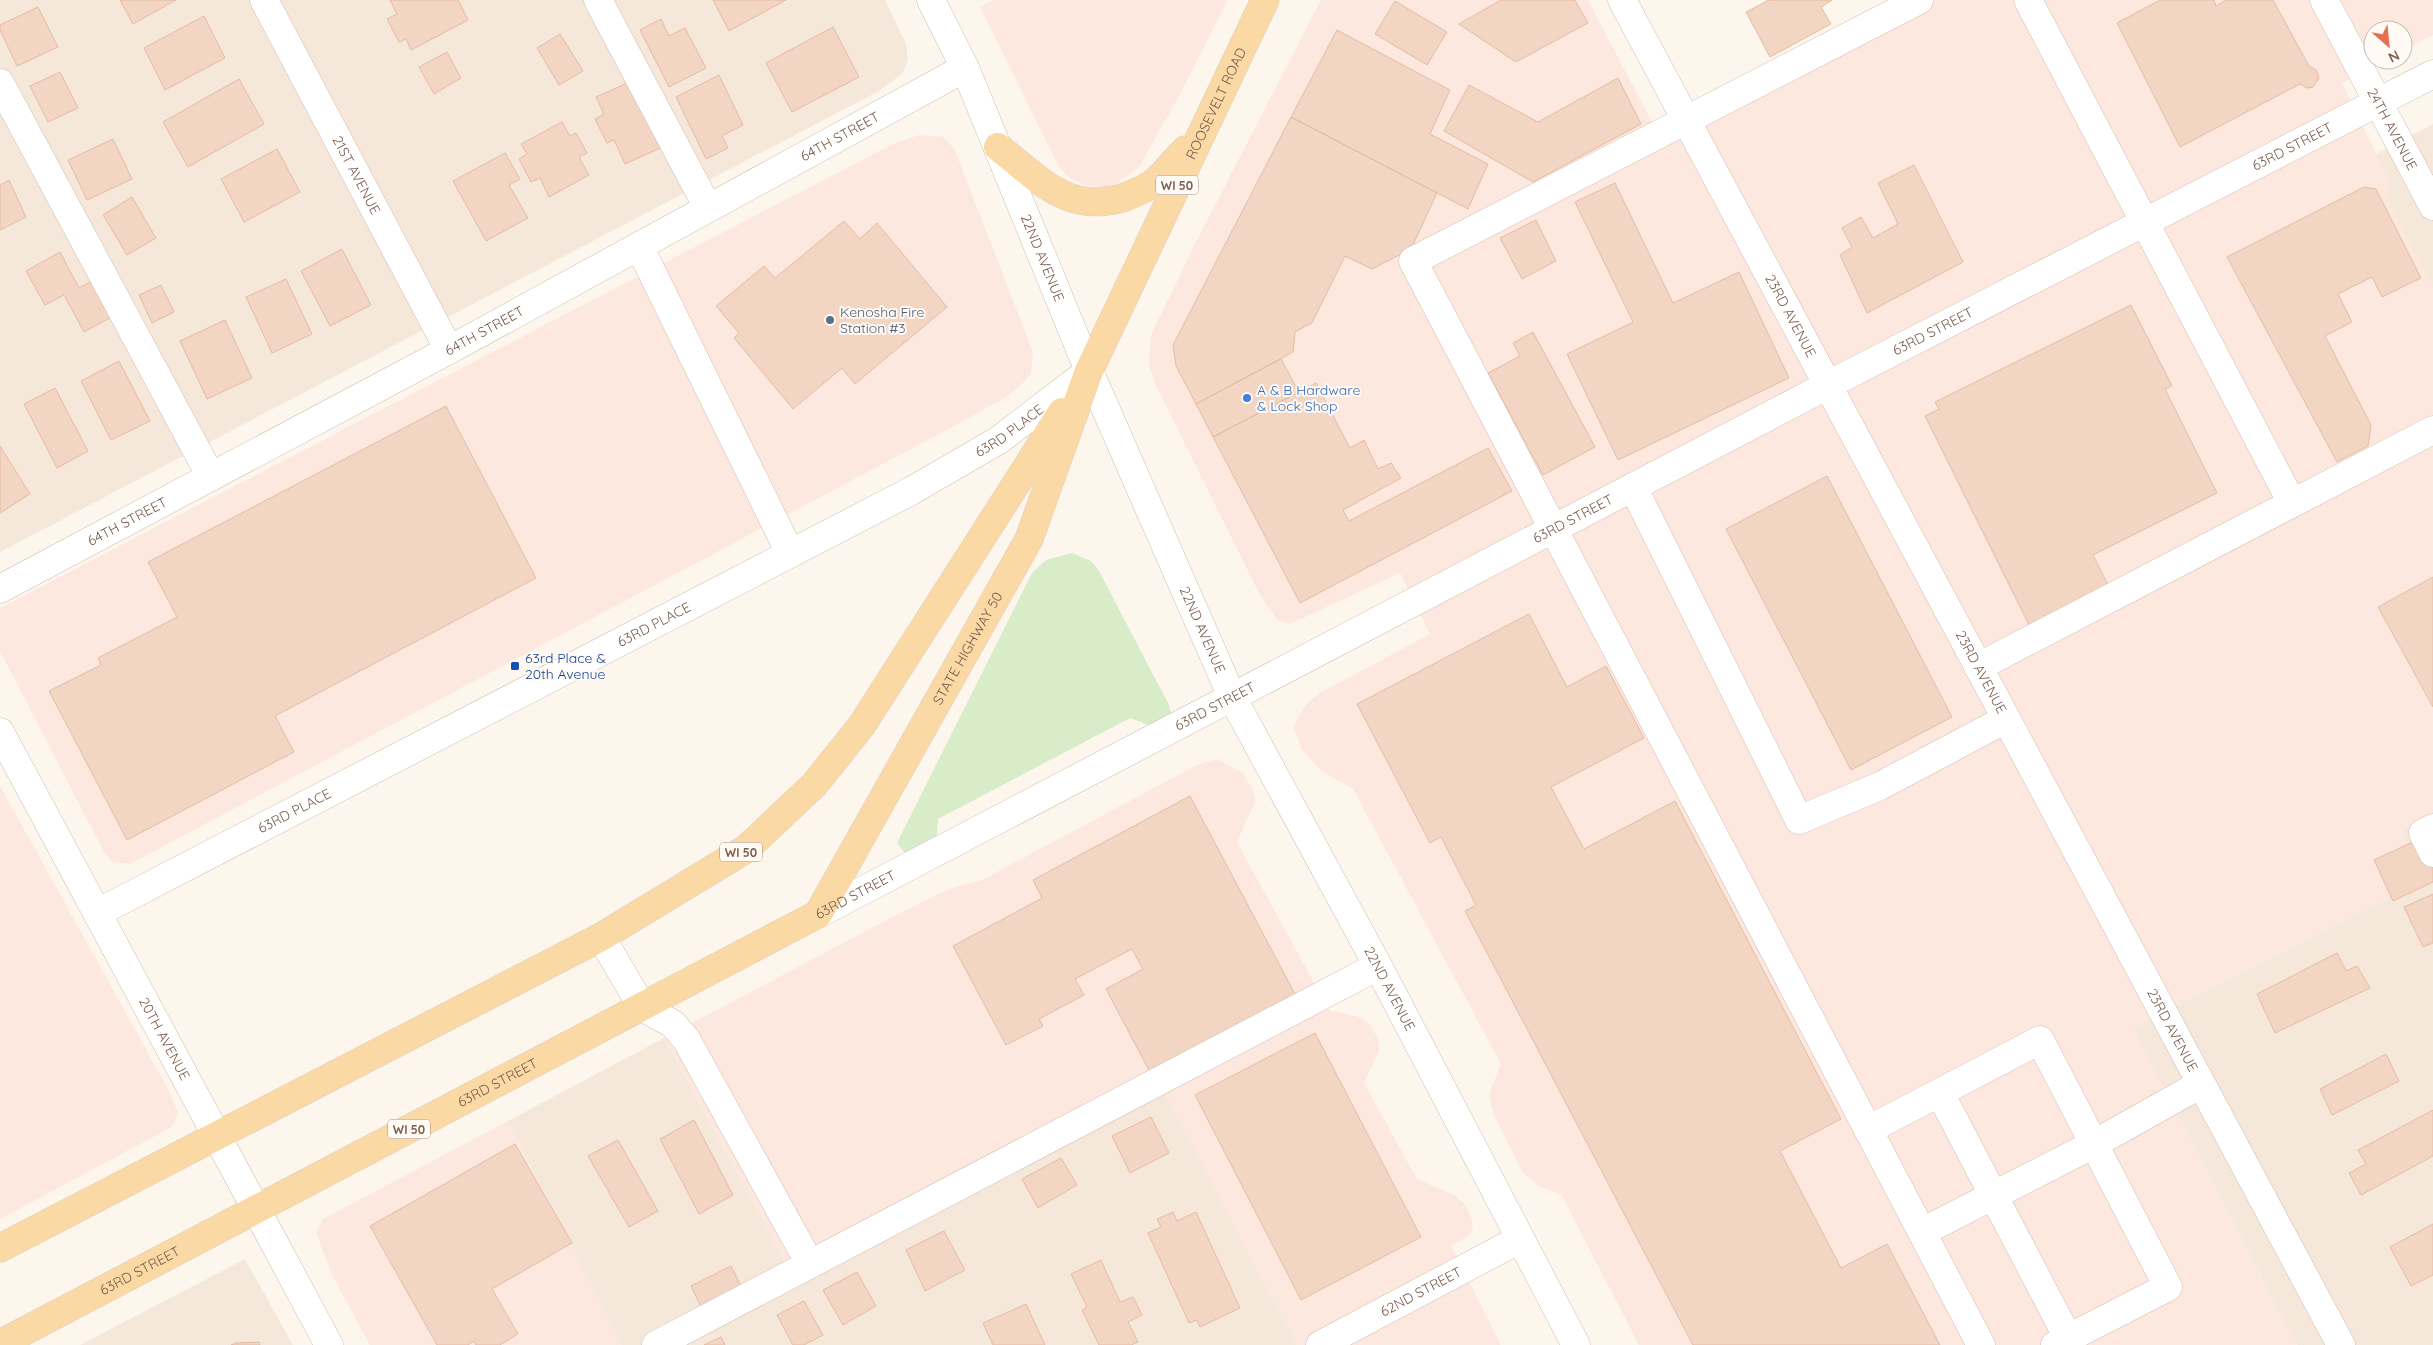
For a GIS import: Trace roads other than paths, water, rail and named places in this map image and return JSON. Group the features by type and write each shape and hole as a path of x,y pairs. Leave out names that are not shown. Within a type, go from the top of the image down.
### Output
{"main road":[{"name":"ROOSEVELT ROAD","path":"1089,371 1264,0"},
{"path":"998,147 1058,193 1077,201 1104,203 1132,194 1156,181 1201,133"},
{"name":"STATE HIGHWAY 50","path":"818,914 1029,539 1089,371"},
{"name":"WI 50","path":"0,1248 601,937 746,849 814,785 862,724 1089,371"},
{"name":"63RD STREET","path":"0,1344 818,914"}],"street":[{"name":"21ST AVENUE","path":"264,0 449,350"},
{"path":"598,0 708,208"},
{"name":"22ND AVENUE","path":"931,0 965,68 1089,371 1232,697 1378,966 1576,1345"},
{"name":"23RD AVENUE","path":"1622,0 2341,1345"},
{"path":"1920,0 1413,261 1981,1345"},
{"path":"2028,0 2292,503"},
{"name":"24TH AVENUE","path":"2324,0 2433,206"},
{"name":"64TH STREET","path":"0,589 449,350 965,68"},
{"name":"63RD STREET","path":"818,914 1633,487 2433,74"},
{"path":"0,83 211,476"},
{"path":"639,246 790,553"},
{"name":"63RD PLACE","path":"99,912 911,491 999,440 1089,371"},
{"path":"1978,667 2433,430"},
{"path":"1633,487 1799,820 1880,786 2006,719"},
{"name":"20TH AVENUE","path":"3,742 99,912 216,1136 258,1208 330,1345"},
{"path":"2433,828 2423,833 2433,853"},
{"path":"601,937 642,1007 673,1024 686,1039 810,1264"},
{"path":"656,1345 1378,966"},
{"path":"1868,1130 1940,1092 2040,1040 2168,1287 2062,1342 1994,1195 1940,1092"},
{"path":"1922,1232 2094,1144 2201,1084"},
{"name":"62ND STREET","path":"1320,1345 1520,1239"}],"place":[{"name":"Kenosha Fire Station #3","path":"830,320"},
{"name":"A & B Hardware & Lock Shop","path":"1247,398"},
{"name":"63rd Place & 20th Avenue","path":"515,666"}]}
